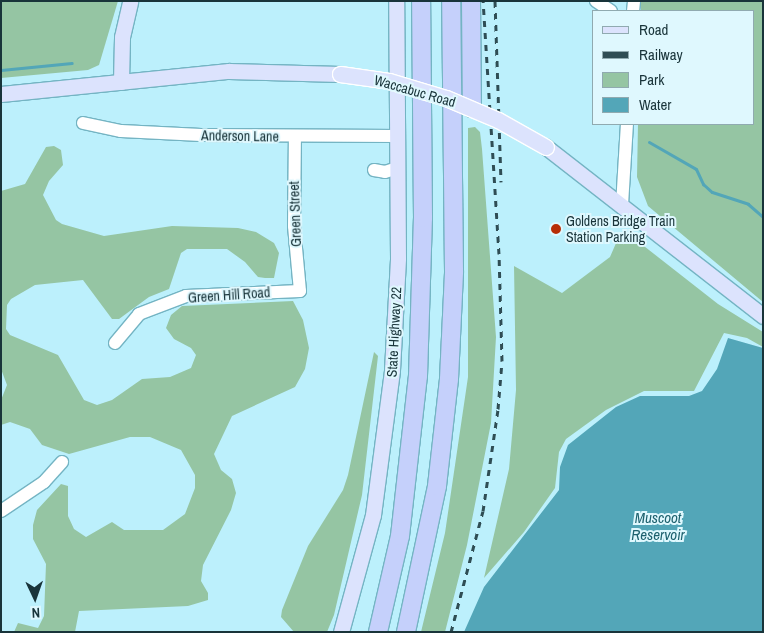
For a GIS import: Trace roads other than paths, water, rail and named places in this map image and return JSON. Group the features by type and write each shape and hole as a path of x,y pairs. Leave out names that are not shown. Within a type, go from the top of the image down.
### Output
{"highway":[{"path":"378,632 400,536 418,376 423,218 421,1"},
{"path":"406,632 437,486 449,379 454,271 451,1"},
{"path":"471,1 472,108"}],"main road":[{"path":"121,82 122,37 130,1"},
{"name":"State Highway 22","path":"341,632 366,548 389,407 397,292 396,1"},
{"name":"Waccabuc Road","path":"1,94 239,71 340,74 418,89 472,108 546,147 763,316"}],"street":[{"path":"596,1 610,10"},
{"name":"Anderson Lane","path":"83,123 121,131 295,136 397,136"},
{"path":"622,205 628,125"},
{"name":"Green Street","path":"295,136 294,226 300,291"},
{"path":"374,170 385,172 397,168"},
{"name":"Green Hill Road","path":"115,343 139,314 186,296 300,291"},
{"path":"1,511 44,482 62,462"}],"water":[{"name":"Muscoot Reservoir","path":"728,338 763,348 763,632 464,632 484,587 559,490 560,467 568,445 616,407 640,396 689,396 702,391 717,369"}],"waterway":[{"path":"1,70 72,63"},
{"path":"649,142 696,169 703,184 712,192 748,204 763,217"}],"railway":[{"path":"451,632 483,511 498,409 502,361 499,254 483,1"},
{"path":"495,1 501,182"}],"place":[{"name":"Goldens Bridge Train Station Parking","path":"556,229"}]}
